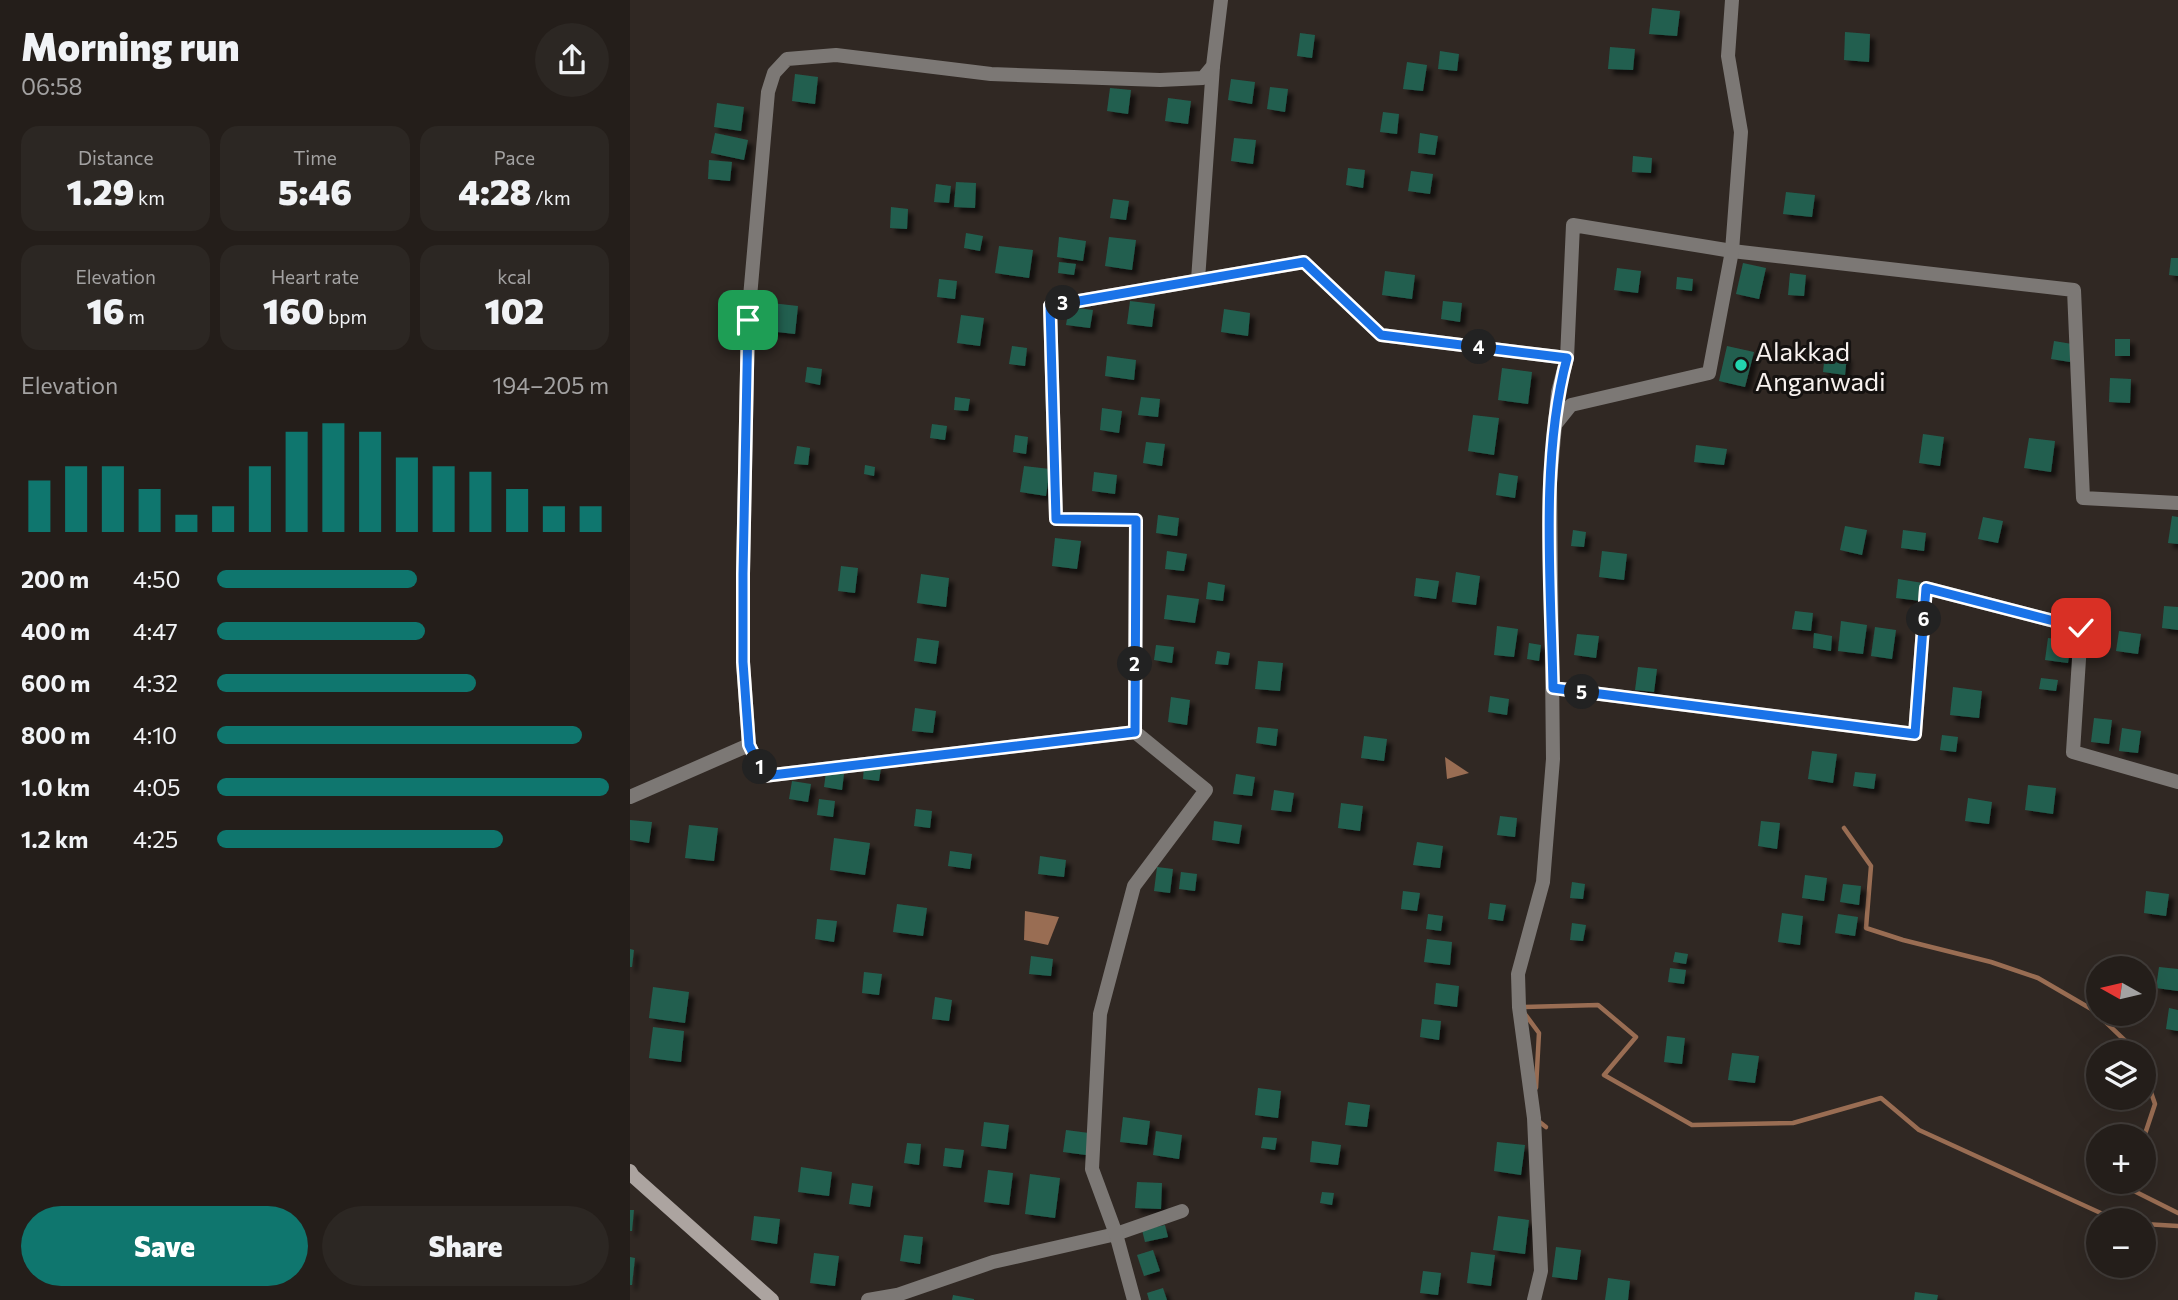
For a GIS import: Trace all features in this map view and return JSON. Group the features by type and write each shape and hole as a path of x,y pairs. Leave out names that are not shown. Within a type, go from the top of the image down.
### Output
{"main road":[{"path":"630,1171 772,1300"}],"street":[{"path":"1198,280 1213,66 1221,0"},
{"path":"1555,425 1571,405 1709,373 1732,251 1741,132 1728,56 1732,0"},
{"path":"1134,1300 1116,1234 1091,1169 1100,1014 1134,886 1206,790 1135,732 764,776 749,745 743,662 748,320 768,92 774,73 787,59 836,55 991,74 1147,80 1203,78 1213,66"},
{"path":"1534,1300 1541,1271 1534,1118 1518,974 1543,882 1553,759 1550,482 1558,392 1567,358 1573,225 1732,251 2074,290 2083,498 2178,503"},
{"path":"1135,732 1136,520 1056,519 1050,306 1304,262 1381,335 1567,358"},
{"path":"1553,688 1915,734 1926,588 2081,628 2073,752 2178,782"},
{"path":"630,797 749,745"},
{"path":"868,1300 897,1295 993,1262 1116,1234 1182,1211"}],"shaded area":[{"path":"1445,757 1469,773 1447,779"},
{"path":"1025,911 1059,917 1048,945 1024,940"}],"building":[{"path":"1652,8 1680,11 1677,36 1649,34"},
{"path":"1845,32 1870,34 1869,62 1844,60"},
{"path":"1300,33 1315,35 1312,58 1297,56"},
{"path":"1610,47 1635,49 1633,70 1608,69"},
{"path":"1440,51 1459,54 1457,71 1438,69"},
{"path":"1407,62 1427,65 1423,91 1403,89"},
{"path":"795,74 818,77 815,104 792,101"},
{"path":"1231,79 1255,82 1252,104 1228,100"},
{"path":"1270,87 1288,89 1285,112 1267,109"},
{"path":"1110,88 1131,90 1128,114 1107,111"},
{"path":"1168,98 1191,101 1188,124 1165,121"},
{"path":"717,103 744,107 741,131 714,127"},
{"path":"1383,112 1399,114 1397,134 1380,132"},
{"path":"715,133 748,140 744,160 711,153"},
{"path":"1420,133 1438,136 1435,155 1418,153"},
{"path":"1234,138 1256,140 1253,164 1231,161"},
{"path":"1633,156 1652,158 1651,173 1632,172"},
{"path":"709,160 732,162 730,181 708,179"},
{"path":"1348,168 1365,170 1363,188 1346,185"},
{"path":"1411,171 1433,174 1430,194 1408,191"},
{"path":"956,182 976,183 975,208 954,207"},
{"path":"936,184 951,186 949,203 934,202"},
{"path":"1786,192 1815,195 1812,217 1783,214"},
{"path":"1113,199 1129,201 1126,220 1110,218"},
{"path":"891,207 908,209 907,229 890,228"},
{"path":"966,233 983,236 980,251 964,248"},
{"path":"1059,237 1086,241 1083,261 1057,257"},
{"path":"1109,237 1136,240 1132,270 1105,266"},
{"path":"999,246 1033,250 1029,278 995,273"},
{"path":"2171,258 2178,258 2178,276 2169,275"},
{"path":"1059,262 1076,264 1074,275 1058,273"},
{"path":"1743,263 1766,268 1759,299 1736,294"},
{"path":"1617,268 1641,271 1638,293 1614,290"},
{"path":"1385,271 1415,275 1412,299 1382,295"},
{"path":"1790,273 1806,275 1804,296 1788,295"},
{"path":"1677,277 1693,279 1692,291 1676,289"},
{"path":"939,279 957,281 955,299 937,297"},
{"path":"1130,301 1155,304 1152,327 1127,324"},
{"path":"1443,301 1462,303 1460,322 1441,319"},
{"path":"771,303 798,306 795,334 768,331"},
{"path":"1069,307 1093,310 1090,328 1066,325"},
{"path":"1224,309 1250,313 1248,336 1221,332"},
{"path":"961,315 984,318 980,346 957,343"},
{"path":"2115,339 2130,339 2130,356 2115,356"},
{"path":"2054,341 2072,344 2070,362 2051,359"},
{"path":"1012,346 1027,348 1025,366 1009,364"},
{"path":"1727,346 1754,352 1745,387 1719,381"},
{"path":"1825,353 1847,356 1845,375 1823,372"},
{"path":"1107,356 1136,360 1134,380 1105,376"},
{"path":"807,367 822,369 820,385 805,382"},
{"path":"1502,368 1532,372 1528,404 1498,400"},
{"path":"2110,378 2131,379 2130,403 2109,402"},
{"path":"955,397 970,399 968,411 954,410"},
{"path":"1141,397 1160,399 1158,417 1138,415"},
{"path":"1102,408 1122,411 1119,433 1100,430"},
{"path":"1473,415 1499,418 1494,455 1468,451"},
{"path":"932,424 947,426 945,440 930,438"},
{"path":"1923,434 1944,437 1940,466 1919,463"},
{"path":"1015,435 1028,437 1026,454 1013,452"},
{"path":"2029,438 2055,441 2051,472 2024,468"},
{"path":"1146,442 1165,444 1162,466 1143,463"},
{"path":"1696,445 1727,449 1724,465 1694,462"},
{"path":"797,446 810,448 808,465 794,464"},
{"path":"865,465 875,467 874,476 864,474"},
{"path":"1024,466 1050,469 1046,496 1020,492"},
{"path":"1094,472 1117,475 1115,494 1092,491"},
{"path":"1499,473 1518,476 1515,498 1496,495"},
{"path":"1158,515 1179,518 1177,536 1156,533"},
{"path":"2172,516 2178,517 2178,544 2168,543"},
{"path":"1983,517 2003,521 1998,543 1978,539"},
{"path":"1845,526 1867,530 1862,555 1840,550"},
{"path":"1573,530 1586,532 1584,547 1571,546"},
{"path":"1903,530 1926,533 1924,551 1901,548"},
{"path":"1055,538 1081,541 1077,569 1052,566"},
{"path":"1167,551 1187,554 1184,571 1165,569"},
{"path":"1602,551 1627,554 1624,580 1599,577"},
{"path":"841,566 858,568 855,593 838,591"},
{"path":"1456,572 1480,576 1476,605 1452,602"},
{"path":"921,574 949,578 946,607 917,603"},
{"path":"1416,578 1439,581 1436,599 1414,596"},
{"path":"1898,579 1923,583 1921,601 1896,598"},
{"path":"1208,582 1225,585 1223,601 1206,599"},
{"path":"1167,595 1199,599 1195,623 1164,619"},
{"path":"2164,606 2178,607 2178,630 2162,628"},
{"path":"1795,611 1813,613 1811,631 1792,629"},
{"path":"1841,621 1867,625 1863,654 1838,651"},
{"path":"1497,626 1518,629 1514,657 1494,655"},
{"path":"1875,627 1896,630 1892,659 1871,656"},
{"path":"2119,631 2141,634 2138,654 2116,651"},
{"path":"1814,633 1832,636 1831,651 1813,648"},
{"path":"1577,634 1599,636 1596,658 1574,655"},
{"path":"917,638 939,641 936,664 914,661"},
{"path":"2048,638 2071,641 2068,663 2045,660"},
{"path":"1529,643 1541,645 1539,661 1527,659"},
{"path":"1156,645 1174,647 1172,663 1154,660"},
{"path":"1217,651 1230,653 1228,665 1215,664"},
{"path":"1258,661 1283,663 1280,691 1255,689"},
{"path":"1638,667 1657,669 1654,692 1635,690"},
{"path":"2041,678 2058,680 2056,691 2039,689"},
{"path":"1953,687 1982,691 1979,718 1950,715"},
{"path":"1490,696 1509,699 1507,715 1488,712"},
{"path":"1171,697 1190,700 1187,725 1168,722"},
{"path":"915,708 936,711 933,733 912,731"},
{"path":"2094,718 2112,720 2109,744 2091,742"},
{"path":"1258,727 1278,729 1276,746 1256,743"},
{"path":"2122,728 2141,731 2138,753 2119,751"},
{"path":"1942,735 1958,737 1956,752 1940,750"},
{"path":"1364,736 1387,739 1384,761 1361,758"},
{"path":"1812,751 1837,754 1833,783 1808,779"},
{"path":"864,766 881,768 879,781 863,779"},
{"path":"826,772 844,774 842,790 824,787"},
{"path":"1855,772 1876,774 1874,789 1853,786"},
{"path":"1236,774 1255,777 1252,796 1233,794"},
{"path":"792,781 811,784 808,802 789,799"},
{"path":"2028,785 2056,788 2053,814 2025,810"},
{"path":"1274,790 1294,793 1291,812 1271,810"},
{"path":"1968,798 1992,802 1989,824 1965,821"},
{"path":"819,799 835,801 833,817 817,815"},
{"path":"1341,803 1363,806 1360,831 1338,828"},
{"path":"916,809 932,811 930,828 914,826"},
{"path":"1500,816 1517,818 1515,837 1497,835"},
{"path":"630,820 652,822 649,843 630,840"},
{"path":"1214,821 1242,825 1239,844 1212,840"},
{"path":"1761,821 1780,823 1777,849 1758,846"},
{"path":"689,825 718,828 714,861 685,858"},
{"path":"834,838 870,843 865,875 830,870"},
{"path":"1417,842 1443,846 1440,868 1413,865"},
{"path":"950,851 972,854 970,869 948,866"},
{"path":"1040,856 1066,860 1064,877 1038,874"},
{"path":"1157,867 1173,869 1170,893 1154,891"},
{"path":"1181,872 1197,874 1195,891 1179,889"},
{"path":"1805,875 1827,878 1824,901 1802,898"},
{"path":"1572,882 1585,884 1583,899 1570,898"},
{"path":"1843,884 1861,886 1859,905 1840,902"},
{"path":"1403,891 1420,893 1417,911 1401,909"},
{"path":"2146,891 2169,894 2166,916 2144,913"},
{"path":"1490,903 1506,905 1503,921 1488,919"},
{"path":"897,904 927,908 923,936 893,932"},
{"path":"1782,913 1803,916 1800,945 1778,942"},
{"path":"1428,914 1443,916 1441,931 1426,929"},
{"path":"1838,914 1858,917 1855,936 1835,933"},
{"path":"817,919 837,921 834,942 815,939"},
{"path":"1572,923 1586,925 1583,941 1570,940"},
{"path":"1427,939 1452,942 1450,965 1424,962"},
{"path":"630,949 634,950 632,967 630,967"},
{"path":"1675,952 1688,954 1686,964 1673,962"},
{"path":"1031,956 1053,959 1051,976 1029,974"},
{"path":"2159,967 2178,969 2178,991 2156,988"},
{"path":"1670,968 1686,970 1684,984 1668,982"},
{"path":"864,972 882,974 879,995 862,993"},
{"path":"1436,983 1459,986 1457,1007 1434,1004"},
{"path":"653,987 689,992 685,1023 649,1018"},
{"path":"935,997 952,1000 949,1021 932,1019"},
{"path":"2169,1008 2178,1010 2178,1031 2166,1029"},
{"path":"1422,1019 1441,1021 1439,1040 1420,1037"},
{"path":"653,1027 684,1031 681,1062 649,1058"},
{"path":"1667,1036 1685,1038 1682,1064 1664,1062"},
{"path":"1732,1053 1759,1056 1755,1083 1728,1080"},
{"path":"1258,1088 1281,1091 1278,1118 1255,1115"},
{"path":"1348,1102 1370,1105 1367,1127 1345,1125"},
{"path":"1123,1117 1150,1121 1147,1145 1120,1142"},
{"path":"984,1122 1009,1125 1006,1149 981,1146"},
{"path":"1066,1130 1089,1133 1086,1155 1063,1152"},
{"path":"1156,1131 1182,1135 1179,1159 1153,1155"},
{"path":"1263,1137 1277,1138 1275,1150 1261,1148"},
{"path":"1312,1141 1341,1145 1338,1165 1310,1162"},
{"path":"1497,1142 1525,1145 1521,1175 1494,1171"},
{"path":"907,1143 921,1144 919,1165 904,1163"},
{"path":"945,1148 964,1150 961,1168 943,1166"},
{"path":"801,1167 832,1172 829,1196 798,1192"},
{"path":"988,1170 1013,1173 1009,1205 984,1202"},
{"path":"1030,1174 1060,1178 1055,1218 1025,1214"},
{"path":"1137,1182 1162,1183 1161,1209 1135,1208"},
{"path":"852,1183 873,1186 870,1207 849,1204"},
{"path":"1322,1192 1334,1193 1332,1205 1320,1203"},
{"path":"630,1210 634,1210 632,1231 630,1231"},
{"path":"754,1216 780,1219 777,1244 751,1240"},
{"path":"1498,1216 1529,1220 1525,1254 1493,1250"},
{"path":"1165,1225 1168,1237 1145,1242 1142,1230"},
{"path":"904,1235 923,1237 920,1264 900,1261"},
{"path":"1556,1247 1581,1250 1577,1280 1552,1277"},
{"path":"1153,1250 1160,1271 1144,1276 1137,1255"},
{"path":"1471,1252 1495,1255 1491,1286 1467,1283"},
{"path":"814,1253 839,1256 835,1286 810,1283"},
{"path":"630,1257 635,1258 632,1285 630,1285"},
{"path":"1423,1271 1441,1273 1438,1295 1420,1293"},
{"path":"1608,1278 1630,1281 1628,1300 1605,1300"},
{"path":"1163,1288 1167,1300 1149,1300 1147,1293"},
{"path":"1915,1292 1938,1295 1937,1300 1914,1300"},
{"path":"953,1295 974,1299 974,1300 952,1300"}],"waterway":[{"path":"1844,828 1871,866 1866,928 1991,962 2038,978 2093,1010 2124,1040"},
{"path":"1523,1007 1598,1005 1636,1037 1604,1075 1692,1125 1793,1123 1881,1098 1919,1130 2090,1208"},
{"path":"1525,1014 1539,1033 1536,1088"},
{"path":"2148,1124 2153,1110"},
{"path":"1537,1120 1546,1127"},
{"path":"2140,1194 2178,1213"},
{"path":"2156,1225 2178,1226"}],"place":[{"name":"Alakkad Anganwadi","path":"1741,365"}],"route":[{"path":"748,320 743,662 749,745 764,776 1135,732 1136,520 1056,519 1050,306 1304,262 1381,335 1567,358 1558,392 1550,482 1553,688 1915,734 1926,588 2081,628"}]}
